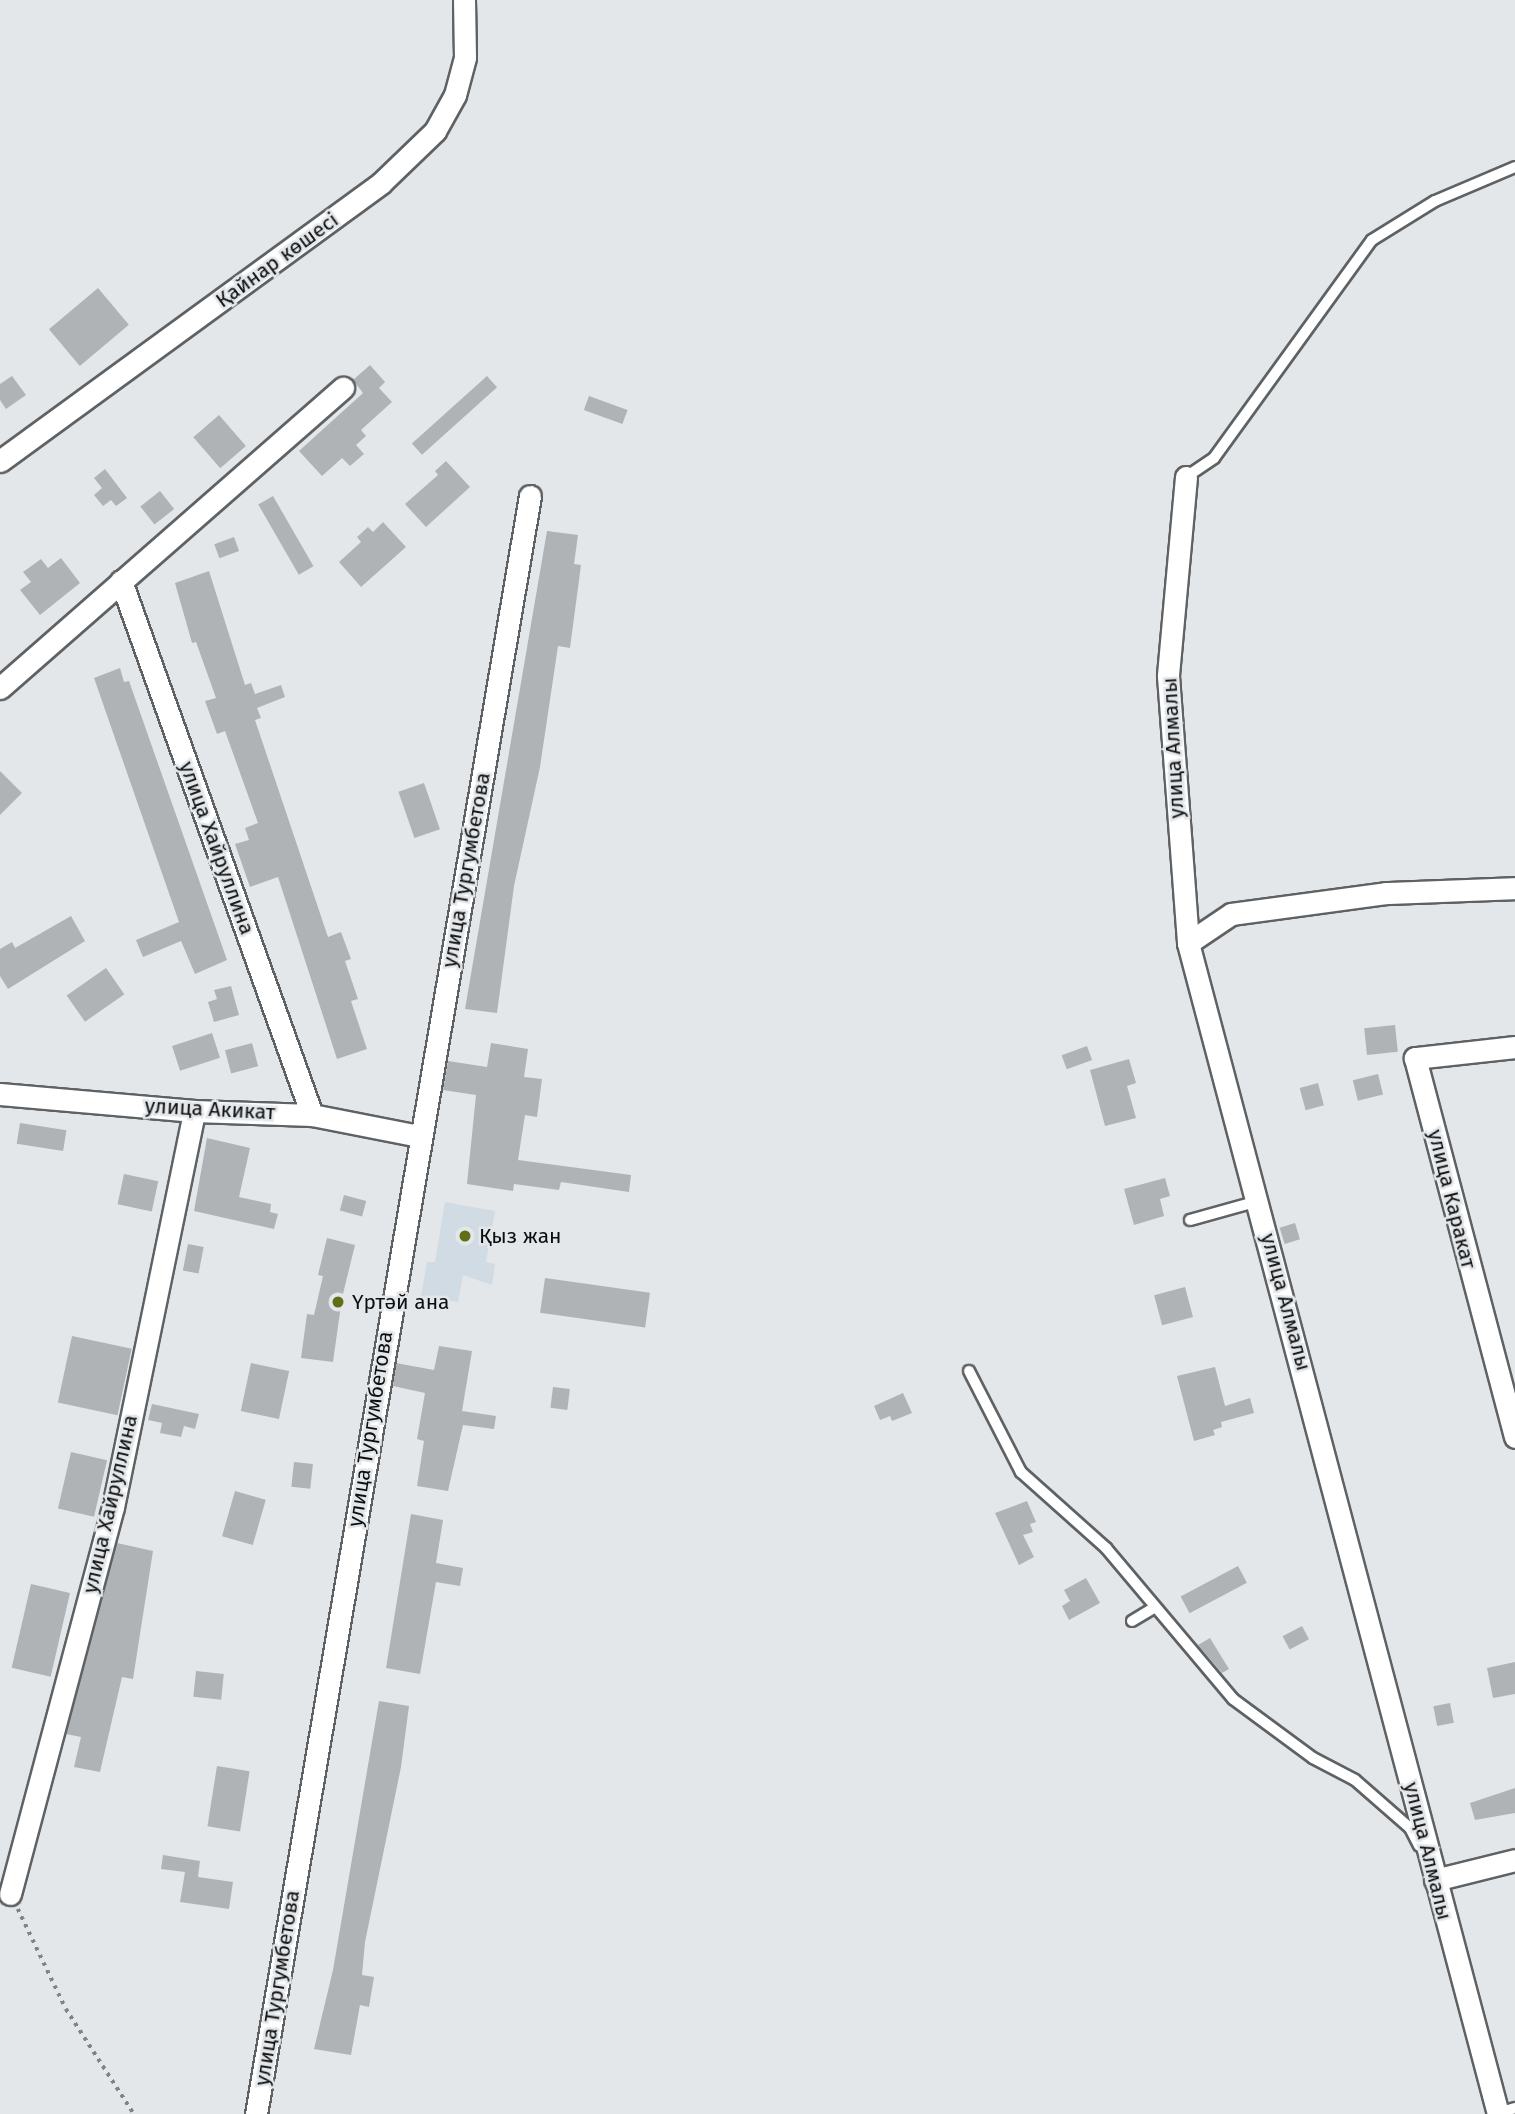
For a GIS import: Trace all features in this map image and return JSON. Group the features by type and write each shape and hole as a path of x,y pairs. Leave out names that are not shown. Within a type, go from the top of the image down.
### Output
{"street":[{"name":"Қайнар көшесі","path":"0,461 371,191 435,131 455,95 465,57 464,0"},
{"path":"0,688 343,388"},
{"name":"улица Алмалы","path":"1186,477 1168,676 1188,943 1498,2114"},
{"name":"улица Тургумбетова","path":"256,2114 419,1136 530,496"},
{"name":"улица Хайруллина","path":"121,581 312,1115"},
{"path":"1188,943 1231,914 1386,893 1515,888"},
{"name":"улица Каракат","path":"1515,1047 1415,1058 1515,1437"},
{"name":"улица Акикат","path":"0,1094 194,1111 312,1115 419,1136"},
{"name":"улица Хайруллина","path":"10,1894 113,1507 194,1111"},
{"path":"1435,1880 1515,1860"}],"lane":[{"path":"1186,477 1214,458 1372,240 1435,201 1515,167"},
{"path":"1190,1220 1258,1201"},
{"path":"969,1371 1021,1472 1106,1548 1233,1699 1313,1758 1355,1780 1410,1828 1435,1880"},
{"path":"1132,1621 1155,1607"},
{"path":"1498,2114 1515,2108"}],"path":[{"path":"10,1894 66,2009 134,2114"}],"shaded area":[{"name":"Қыз жан","path":"445,1202 495,1211 486,1262 495,1264 492,1285 463,1275 458,1302 421,1296 427,1262 435,1262"}],"building":[{"path":"98,288 129,325 80,366 49,329"},
{"path":"370,365 385,382 379,388 392,402 361,430 366,436 356,445 364,454 350,466 342,458 322,476 299,451 363,393 353,380"},
{"path":"12,376 26,395 6,409 0,400 0,384"},
{"path":"487,376 497,387 422,455 412,444"},
{"path":"589,396 628,410 622,424 584,410"},
{"path":"219,415 246,446 220,468 193,437"},
{"path":"446,461 470,487 426,527 405,504 438,475 435,471"},
{"path":"105,469 127,498 116,506 111,500 103,506 94,495 102,488 94,478"},
{"path":"160,491 174,509 154,525 140,506"},
{"path":"273,496 314,566 299,575 258,505"},
{"path":"383,522 406,547 361,587 339,562 361,542 357,537 368,527 373,532"},
{"path":"547,531 578,535 574,564 581,565 570,648 558,646 540,767 514,886 497,1013 465,1009"},
{"path":"234,537 239,551 219,558 214,544"},
{"path":"61,558 80,583 40,615 20,590 31,582 23,572 41,559 48,568"},
{"path":"209,571 245,685 251,683 255,694 281,685 285,697 257,708 261,718 255,720 328,937 341,932 351,959 345,961 358,999 351,1001 367,1049 337,1059 278,877 250,887 235,844 249,840 245,828 258,823 225,731 217,734 205,701 216,698 196,642 192,643 175,583"},
{"path":"120,668 124,682 129,681 227,960 195,974 181,941 143,957 136,940 179,922 94,678"},
{"path":"0,771 22,793 0,815"},
{"path":"424,783 440,829 414,838 398,792"},
{"path":"71,916 85,941 8,989 0,976 0,949 12,942 15,948"},
{"path":"106,968 124,994 85,1022 67,996"},
{"path":"231,986 239,1015 214,1022 208,1002 217,999 214,990"},
{"path":"1395,1025 1398,1052 1367,1055 1364,1028"},
{"path":"212,1033 220,1058 180,1071 172,1046"},
{"path":"252,1043 258,1066 231,1073 225,1050"},
{"path":"491,1043 528,1049 524,1077 542,1079 537,1117 525,1115 518,1160 631,1175 629,1192 561,1182 559,1190 514,1184 513,1191 467,1184 476,1095 443,1090 448,1061 487,1067"},
{"path":"1087,1046 1092,1060 1067,1069 1062,1055"},
{"path":"1129,1059 1136,1083 1127,1086 1136,1118 1105,1126 1090,1070"},
{"path":"1378,1074 1383,1094 1358,1101 1353,1080"},
{"path":"1318,1083 1324,1105 1306,1110 1300,1088"},
{"path":"20,1123 66,1130 63,1151 17,1144"},
{"path":"207,1138 250,1148 239,1197 271,1204 270,1212 278,1214 274,1229 194,1211"},
{"path":"124,1174 158,1181 152,1212 118,1204"},
{"path":"1165,1178 1170,1196 1160,1199 1164,1216 1134,1225 1124,1189"},
{"path":"344,1195 366,1201 362,1216 340,1210"},
{"path":"1295,1223 1300,1239 1285,1244 1280,1228"},
{"path":"327,1238 355,1245 342,1298 333,1362 301,1358 307,1314 314,1315 323,1276 318,1275"},
{"path":"188,1244 204,1247 199,1274 183,1271"},
{"path":"545,1278 650,1293 645,1327 540,1313"},
{"path":"1185,1287 1193,1317 1162,1325 1154,1295"},
{"path":"72,1336 132,1349 118,1415 58,1403"},
{"path":"439,1346 472,1351 462,1411 496,1416 494,1429 463,1425 448,1491 417,1486 424,1441 417,1439 425,1393 393,1386 396,1363 434,1370"},
{"path":"251,1363 289,1371 279,1419 241,1411"},
{"path":"1215,1367 1225,1406 1250,1398 1254,1413 1221,1422 1222,1427 1213,1430 1215,1435 1194,1441 1177,1376"},
{"path":"553,1387 570,1389 567,1410 550,1408"},
{"path":"903,1393 912,1413 892,1421 890,1416 880,1420 874,1406"},
{"path":"152,1404 199,1414 195,1429 184,1426 181,1437 160,1433 162,1423 148,1420"},
{"path":"71,1452 107,1460 94,1517 58,1509"},
{"path":"294,1462 313,1464 310,1489 291,1487"},
{"path":"235,1491 266,1500 253,1545 222,1536"},
{"path":"1027,1501 1036,1522 1030,1524 1033,1532 1023,1535 1034,1557 1019,1565 995,1513"},
{"path":"411,1514 443,1520 436,1563 463,1568 460,1586 436,1582 420,1674 386,1668"},
{"path":"117,1543 153,1551 133,1679 122,1677 100,1772 74,1767 81,1737 66,1734"},
{"path":"1238,1566 1247,1583 1190,1613 1181,1597"},
{"path":"1086,1578 1100,1603 1069,1620 1062,1606 1070,1601 1064,1590"},
{"path":"31,1584 70,1593 51,1677 12,1668"},
{"path":"1302,1626 1309,1639 1290,1650 1283,1636"},
{"path":"1210,1638 1229,1669 1222,1673 1198,1645"},
{"path":"1515,1662 1515,1694 1493,1698 1487,1668"},
{"path":"196,1671 224,1674 221,1700 193,1697"},
{"path":"379,1701 409,1706 401,1767 365,1942 362,1975 374,1977 369,2007 360,2005 351,2055 314,2049 333,1970"},
{"path":"1450,1703 1454,1723 1437,1726 1433,1706"},
{"path":"217,1766 250,1771 240,1831 207,1826"},
{"path":"1515,1788 1515,1813 1475,1820 1470,1803"},
{"path":"163,1855 200,1861 198,1877 233,1882 229,1909 180,1902 185,1872 161,1869"}],"place":[{"name":"Қыз жан","path":"465,1236"},
{"name":"Үртәй ана","path":"338,1302"}]}
